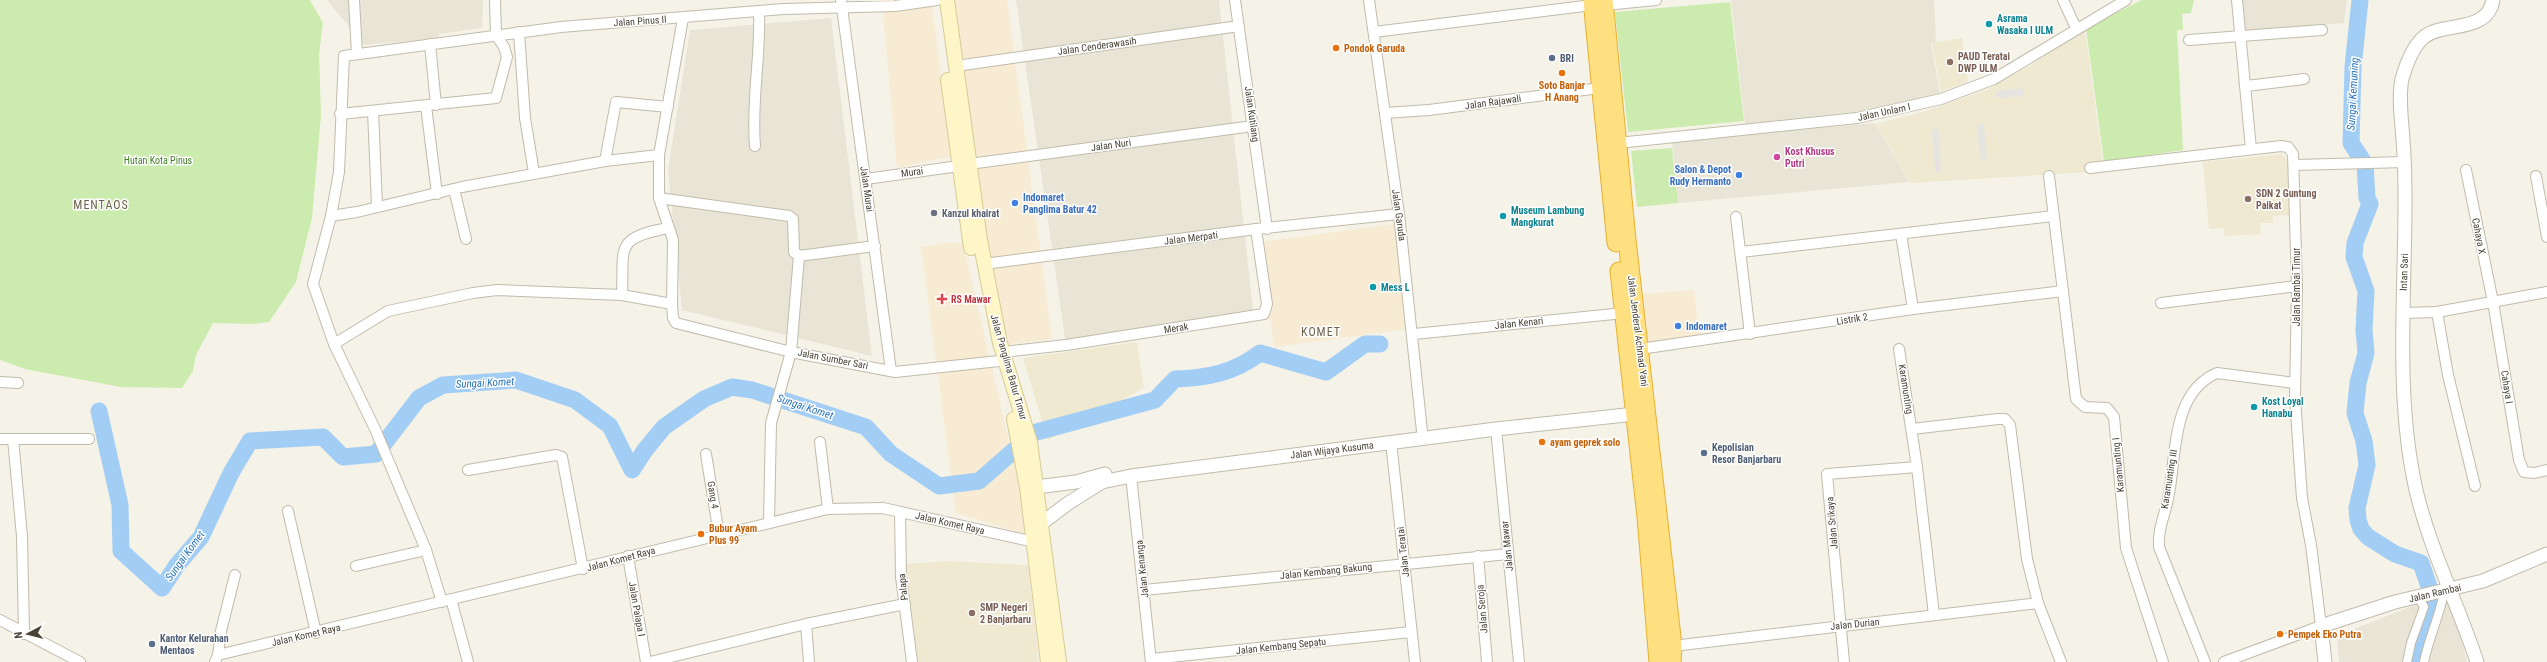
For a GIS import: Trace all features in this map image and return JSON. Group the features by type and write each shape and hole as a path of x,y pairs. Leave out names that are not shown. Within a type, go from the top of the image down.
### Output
{"highway":[{"name":"Jalan Jenderal Achmad Yani","path":"1598,3 1600,88 1615,178 1622,241 1640,349 1653,517 1666,656"},
{"name":"Jalan Jenderal Achmad Yani","path":"1598,3 1618,143 1615,178"},
{"name":"Jalan Jenderal Achmad Yani","path":"1622,241 1624,313 1634,411 1653,517"}],"main road":[{"name":"Jalan Panglima Batur Timur","path":"937,0 955,98 981,297 1030,442 1042,523 1059,662"},
{"name":"Jalan Panglima Batur Timur","path":"947,0 956,66 955,98"},
{"name":"Jalan Panglima Batur Timur","path":"964,165 1001,356 1020,444 1034,542 1048,662"}],"street":[{"path":"354,0 357,54"},
{"path":"468,662 426,550 375,429 334,344 313,281 331,216 339,172 340,114 496,98 506,57 504,46 496,35 495,0"},
{"name":"Jalan Pinus II","path":"340,114 345,55 561,26 684,18 841,4 895,6 937,0"},
{"name":"Jalan Kutilang","path":"1234,0 1254,126 1267,229"},
{"name":"Jalan Garuda","path":"1369,0 1414,334 1422,431"},
{"path":"1374,32 1598,3 1656,0"},
{"path":"2063,0 2076,28"},
{"name":"Jalan Unlam I","path":"1618,143 1857,118 1920,104 1968,90 1994,78 2076,28 2126,0"},
{"path":"2237,0 2251,149"},
{"name":"Intan Sari","path":"2477,662 2444,592 2410,460 2404,388 2402,313 2405,162 2401,93 2402,80 2410,57 2418,43 2432,32 2479,21 2489,10 2493,0"},
{"name":"Jalan Murai","path":"841,4 891,371"},
{"path":"755,146 754,106 760,31 759,12"},
{"path":"334,344 388,311 473,293 497,290 622,295 672,304 673,240 659,198 659,156 684,18"},
{"name":"Jalan Cenderawasih","path":"956,66 1238,26"},
{"path":"2189,40 2322,30"},
{"path":"520,32 525,118 534,173"},
{"path":"430,44 431,105 437,194"},
{"path":"2246,86 2304,80"},
{"name":"Jalan Rajawali","path":"1385,113 1429,110 1600,88"},
{"path":"605,161 616,102 668,107"},
{"path":"373,111 378,206"},
{"name":"Jalan Nuri","path":"964,165 1254,126"},
{"name":"Jalan Rambai Timur","path":"2090,168 2286,146 2293,154 2295,165 2297,286 2295,383 2302,498 2311,545 2321,626"},
{"path":"331,216 356,212 454,189 534,173 605,161 659,156"},
{"path":"2295,165 2405,162"},
{"name":"Murai","path":"866,179 964,165"},
{"name":"Cahaya X","path":"2466,170 2492,302"},
{"name":"Karamunting I","path":"2049,176 2076,399 2085,407 2107,408 2114,417 2126,548 2163,662"},
{"path":"2536,176 2547,237"},
{"path":"454,189 466,239"},
{"path":"659,198 791,216 793,219 794,252 799,256 875,246"},
{"name":"Jalan Merpati","path":"984,264 1256,229 1399,214"},
{"path":"1741,252 2053,216"},
{"path":"1736,218 1750,334"},
{"path":"622,295 624,246 631,240 647,232 668,228"},
{"name":"Merak","path":"1001,356 1264,314 1267,304 1256,229"},
{"path":"1901,234 1913,309"},
{"path":"769,522 772,415 791,352 799,256"},
{"path":"2161,303 2297,286"},
{"name":"Listrik 2","path":"1640,349 1913,309 2064,291"},
{"path":"2402,313 2437,312 2547,292"},
{"name":"Cahaya I","path":"2492,302 2519,460 2524,472 2534,473 2547,470"},
{"name":"Jalan Sumber Sari","path":"672,304 672,318 678,324 709,330 791,352 900,373 1001,356"},
{"path":"2437,312 2448,374 2475,486"},
{"name":"Jalan Kenari","path":"1414,334 1624,313"},
{"name":"Karamunting","path":"1899,349 1912,429 1934,615"},
{"name":"Karamunting III","path":"2205,662 2159,547 2158,530 2168,499 2175,442 2188,399 2201,383 2217,373 2295,383"},
{"path":"0,382 18,383"},
{"name":"Jalan Wijaya Kusuma","path":"1042,523 1067,504 1102,482 1131,476 1422,431 1634,411"},
{"name":"Jalan Wijaya Kusuma","path":"1036,486 1076,482 1131,468 1391,442 1496,429 1565,418"},
{"path":"1912,429 1998,419 2005,419 2010,425 2026,551 2038,603 2060,662"},
{"name":"Jalan Mawar","path":"1496,429 1519,662"},
{"path":"0,439 88,439"},
{"path":"13,439 22,536 24,634"},
{"path":"820,442 828,509"},
{"name":"Jalan Teratai","path":"1391,442 1415,662"},
{"name":"Gang 4","path":"706,454 719,535"},
{"path":"468,470 556,455 562,457 583,569"},
{"name":"Jalan Srikaya","path":"1844,662 1827,474 1917,467"},
{"name":"Jalan Kenanga","path":"1131,476 1151,661"},
{"name":"Jalan Komet Raya","path":"217,659 446,600 583,569 628,556 828,509 883,508 1034,542"},
{"path":"288,511 316,633"},
{"name":"Palapa","path":"900,512 901,577 912,662"},
{"path":"356,566 426,550"},
{"name":"Jalan Kembang Bakung","path":"1144,590 1404,563 1508,554"},
{"name":"Jalan Rambai","path":"2321,626 2382,606 2444,592 2483,581 2547,554"},
{"name":"Jalan Palapa I","path":"628,556 646,662"},
{"name":"Jalan Seroja","path":"1478,556 1487,662"},
{"path":"217,659 221,631 235,575"},
{"path":"2424,662 2432,629 2440,616 2444,592"},
{"path":"2407,662 2411,643 2424,607 2422,597"},
{"name":"Jalan Durian","path":"1666,656 1841,625 2038,603"},
{"path":"650,662 806,624 905,604"},
{"path":"0,620 24,634 80,662"},
{"path":"806,624 809,662"},
{"path":"2224,662 2321,626 2324,662"},
{"name":"Jalan Kembang Sepatu","path":"1151,661 1411,632"}],"shaded area":[{"path":"327,0 483,0 482,28 439,34 439,38 364,45"},
{"path":"882,0 931,0 952,156 897,168"},
{"path":"947,0 1007,0 1052,339 1002,345"},
{"path":"1016,0 1219,0 1253,310 1066,345"},
{"path":"1731,0 1934,0 1936,42 1931,43 1940,94 1863,111 1745,124"},
{"path":"2240,0 2347,0 2344,23 2245,33"},
{"path":"831,18 872,356 682,310 668,170 690,30"},
{"path":"2085,28 2103,163 2090,172 1910,183 1876,124 1923,112 1988,89 2033,64"},
{"name":"PAUD Teratai DWP ULM","path":"1962,38 1968,82 1941,91 1932,43"},
{"path":"2024,88 2024,96 1997,98 1996,91"},
{"path":"1875,123 1909,182 1678,203 1672,142"},
{"path":"1977,124 1984,124 1987,159 1980,159"},
{"path":"1939,129 1941,171 1935,172 1932,130"},
{"name":"SDN 2 Guntung Paikat","path":"2283,154 2288,161 2290,215 2273,216 2273,223 2260,223 2261,234 2225,236 2224,228 2209,229 2203,162"},
{"path":"1394,224 1408,329 1274,347 1260,242"},
{"path":"946,243 963,243 1031,536 956,513 921,247"},
{"path":"1694,290 1700,340 1648,343 1643,294"},
{"path":"1137,342 1144,388 1048,440 1023,358"},
{"name":"SMP Negeri 2 Banjarbaru","path":"946,561 1028,565 1039,662 915,662 906,564"},
{"path":"2449,596 2467,662 2339,662 2337,636 2427,600"}],"green space":[{"name":"Hutan Kota Pinus","path":"0,0 310,0 323,23 319,54 321,115 312,218 296,282 269,322 251,324 213,323 196,355 193,371 182,388 121,387 25,369 0,360"},
{"path":"2142,0 2194,0 2191,13 2182,14 2183,30 2177,30 2183,150 2104,162 2086,28"},
{"path":"1730,2 1744,121 1628,132 1615,12"},
{"path":"1672,148 1678,203 1637,207 1631,151"}],"waterway":[{"name":"Sungai Kemuning","path":"2360,0 2353,67 2351,143 2365,164 2367,198 2370,204 2355,243 2354,257 2366,291 2364,330 2366,353 2358,383 2355,413 2364,441 2367,465 2357,508 2358,520 2361,529 2368,537 2395,554 2421,563 2433,598 2434,607 2419,662"},
{"name":"Sungai Komet","path":"1033,433 1155,400 1175,379 1209,376 1230,370 1260,353 1326,372 1365,344 1380,344"},
{"name":"Sungai Komet","path":"99,411 120,505 121,551 162,588 177,565 201,537 231,473 250,441 323,437 343,457 376,454 419,398 443,385 516,380 575,400 610,426 632,470 645,450 664,427 704,399 732,387 752,390 866,427 891,454 939,486 979,481 1018,447"}],"place":[{"name":"Asrama Wasaka I ULM","path":"1989,24"},
{"name":"Pondok Garuda","path":"1336,48"},
{"name":"BRI","path":"1552,58"},
{"name":"PAUD Teratai DWP ULM","path":"1950,62"},
{"name":"Soto Banjar H Anang","path":"1562,73"},
{"name":"Kost Khusus Putri","path":"1777,157"},
{"name":"Salon & Depot Rudy Hermanto","path":"1739,175"},
{"name":"SDN 2 Guntung Paikat","path":"2248,199"},
{"name":"Indomaret Panglima Batur 42","path":"1015,203"},
{"name":"Kanzul khairat","path":"934,213"},
{"name":"Museum Lambung Mangkurat","path":"1503,216"},
{"name":"Mess L","path":"1373,287"},
{"name":"RS Mawar","path":"942,299"},
{"name":"Indomaret","path":"1678,326"},
{"name":"Kost Loyal Hanabu","path":"2254,407"},
{"name":"ayam geprek solo","path":"1542,442"},
{"name":"Kepolisian Resor Banjarbaru","path":"1704,453"},
{"name":"Bubur Ayam Plus 99","path":"701,534"},
{"name":"SMP Negeri 2 Banjarbaru","path":"972,613"},
{"name":"Pempek Eko Putra","path":"2280,634"},
{"name":"Kantor Kelurahan Mentaos","path":"152,644"}],"district":[{"name":"MENTAOS","path":"101,205"},
{"name":"KOMET","path":"1321,332"}]}
